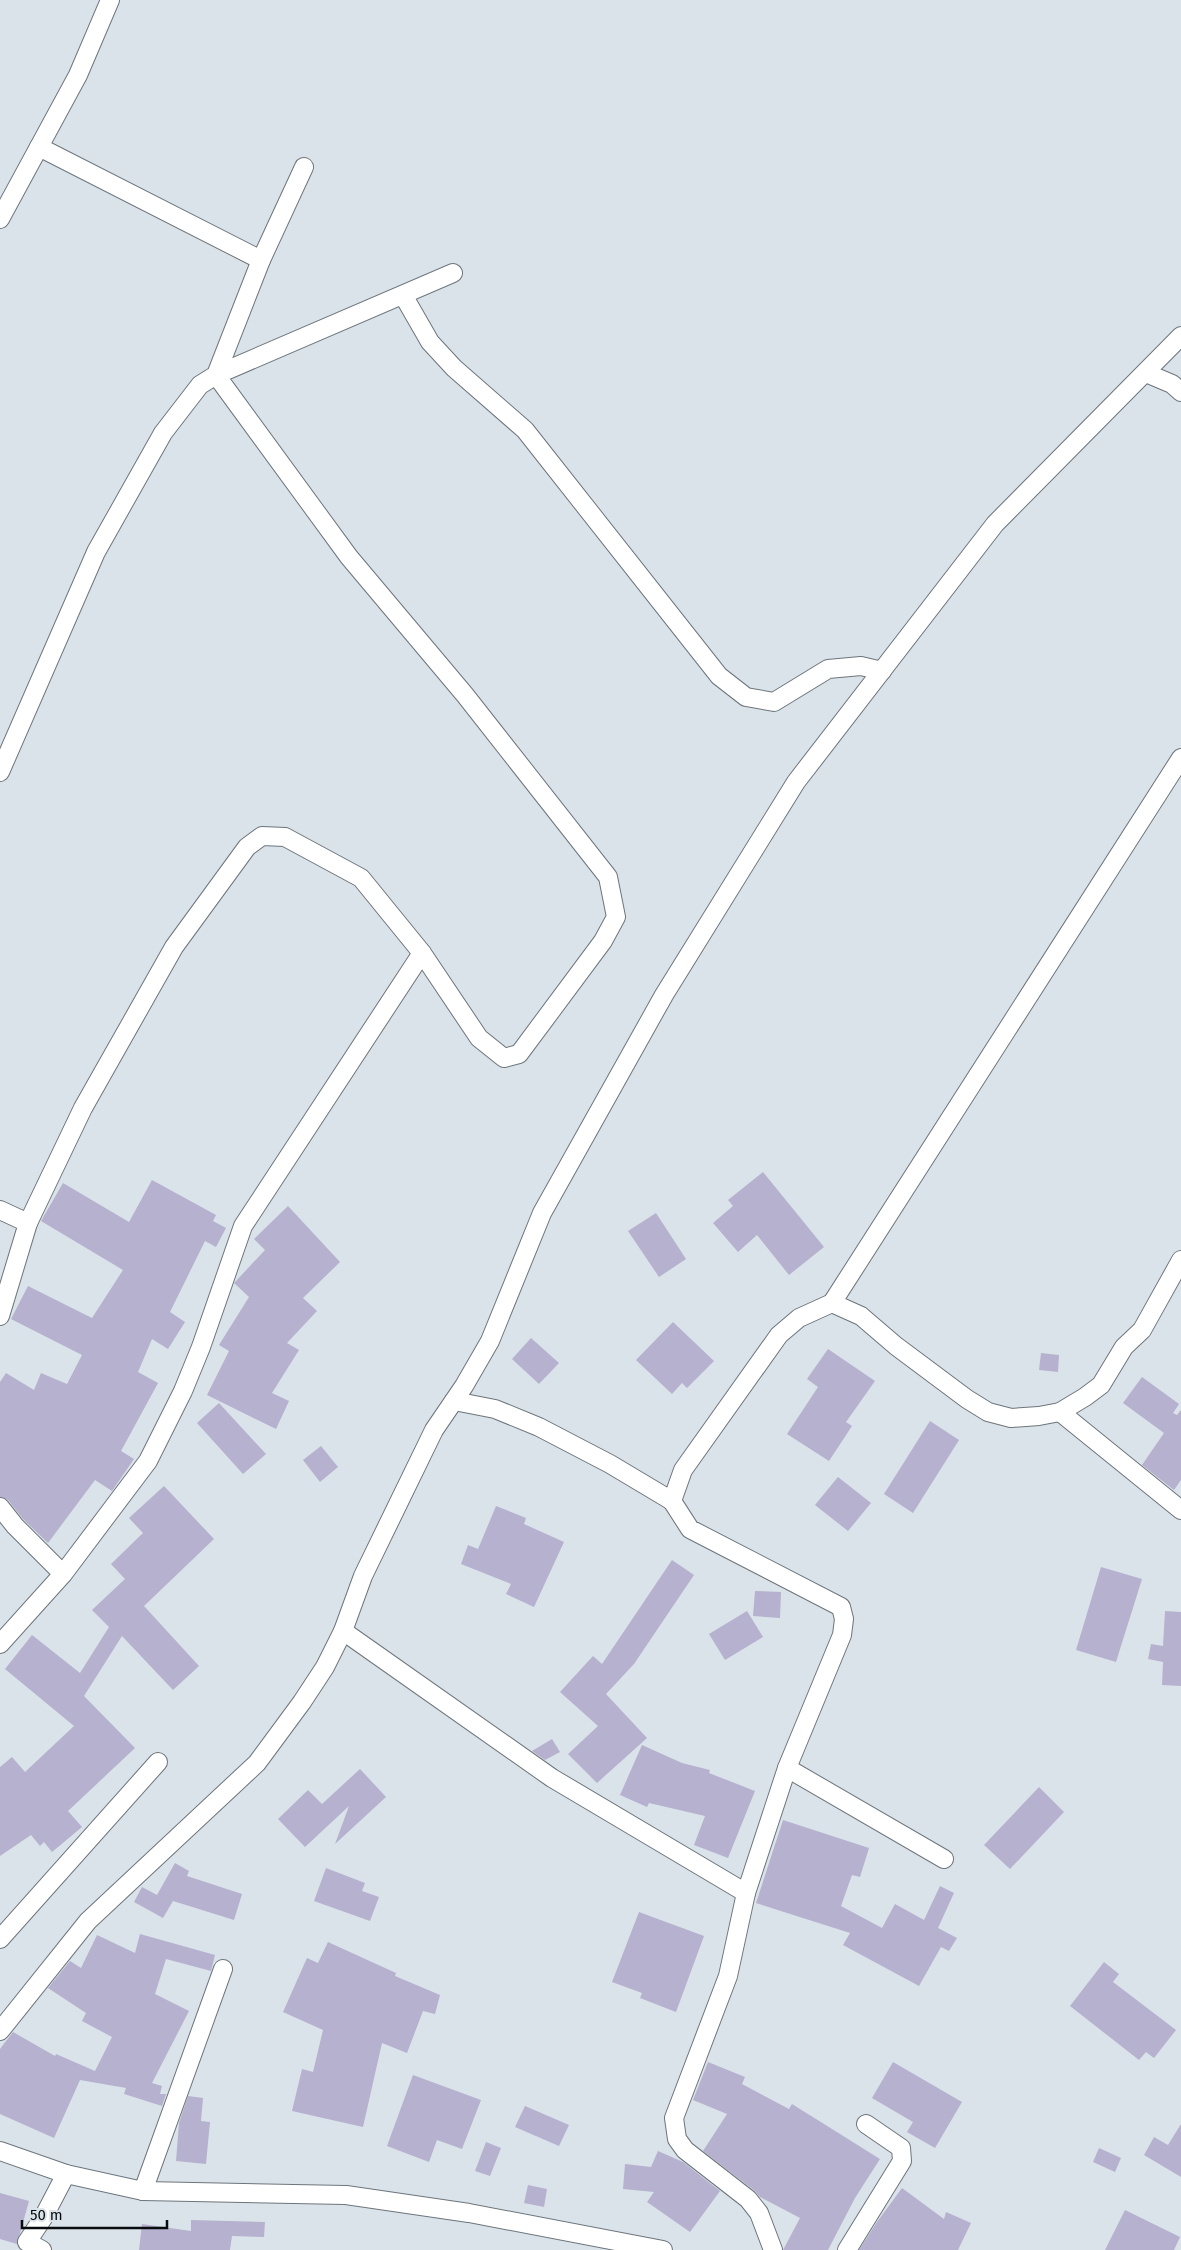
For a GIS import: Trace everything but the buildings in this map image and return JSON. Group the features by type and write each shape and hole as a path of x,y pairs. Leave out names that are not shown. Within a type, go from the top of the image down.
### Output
{"street":[{"path":"0,219 78,75 110,0"},
{"path":"39,147 261,260"},
{"path":"216,375 261,260 304,167"},
{"path":"0,772 96,552 163,433 200,385 216,375 453,273"},
{"path":"403,295 430,342 454,368 525,430 719,676 746,697 774,702 828,669 860,666 882,671"},
{"path":"0,2031 88,1921 257,1763 326,1667 343,1632 367,1568 434,1430 490,1341 542,1214 664,995 796,782 995,524 1181,336"},
{"path":"1146,373 1172,384 1181,392"},
{"path":"0,1316 28,1223 84,1108 174,947 247,847 262,836 285,837 360,878 422,953 479,1038 504,1058 519,1054 604,940 616,917 608,878 465,695 349,557 216,375"},
{"path":"672,1501 683,1470 779,1335 799,1318 832,1302 1181,758"},
{"path":"0,1644 63,1574 148,1461 183,1391 201,1347 243,1226 422,953"},
{"path":"0,1210 28,1223"},
{"path":"832,1302 861,1316 943,1381 988,1412 1011,1418 1060,1412 1085,1397 1100,1384 1124,1347 1142,1330 1181,1260"},
{"path":"454,1401 495,1409 539,1427 610,1464 672,1501 690,1529 841,1607 844,1619 842,1635 788,1768 746,1893 728,1976 674,2118 677,2139 685,2150 748,2199 758,2213 773,2250"},
{"path":"1060,1412 1181,1510"},
{"path":"0,1508 15,1526 63,1574"},
{"path":"343,1632 552,1778 746,1893"},
{"path":"0,1939 158,1762"},
{"path":"788,1768 944,1859"},
{"path":"143,2191 223,1969"},
{"path":"847,2250 902,2161 901,2148 866,2124"},
{"path":"0,2151 66,2174 143,2191 346,2195 469,2213 663,2250"},
{"path":"30,2247 66,2174"}]}
